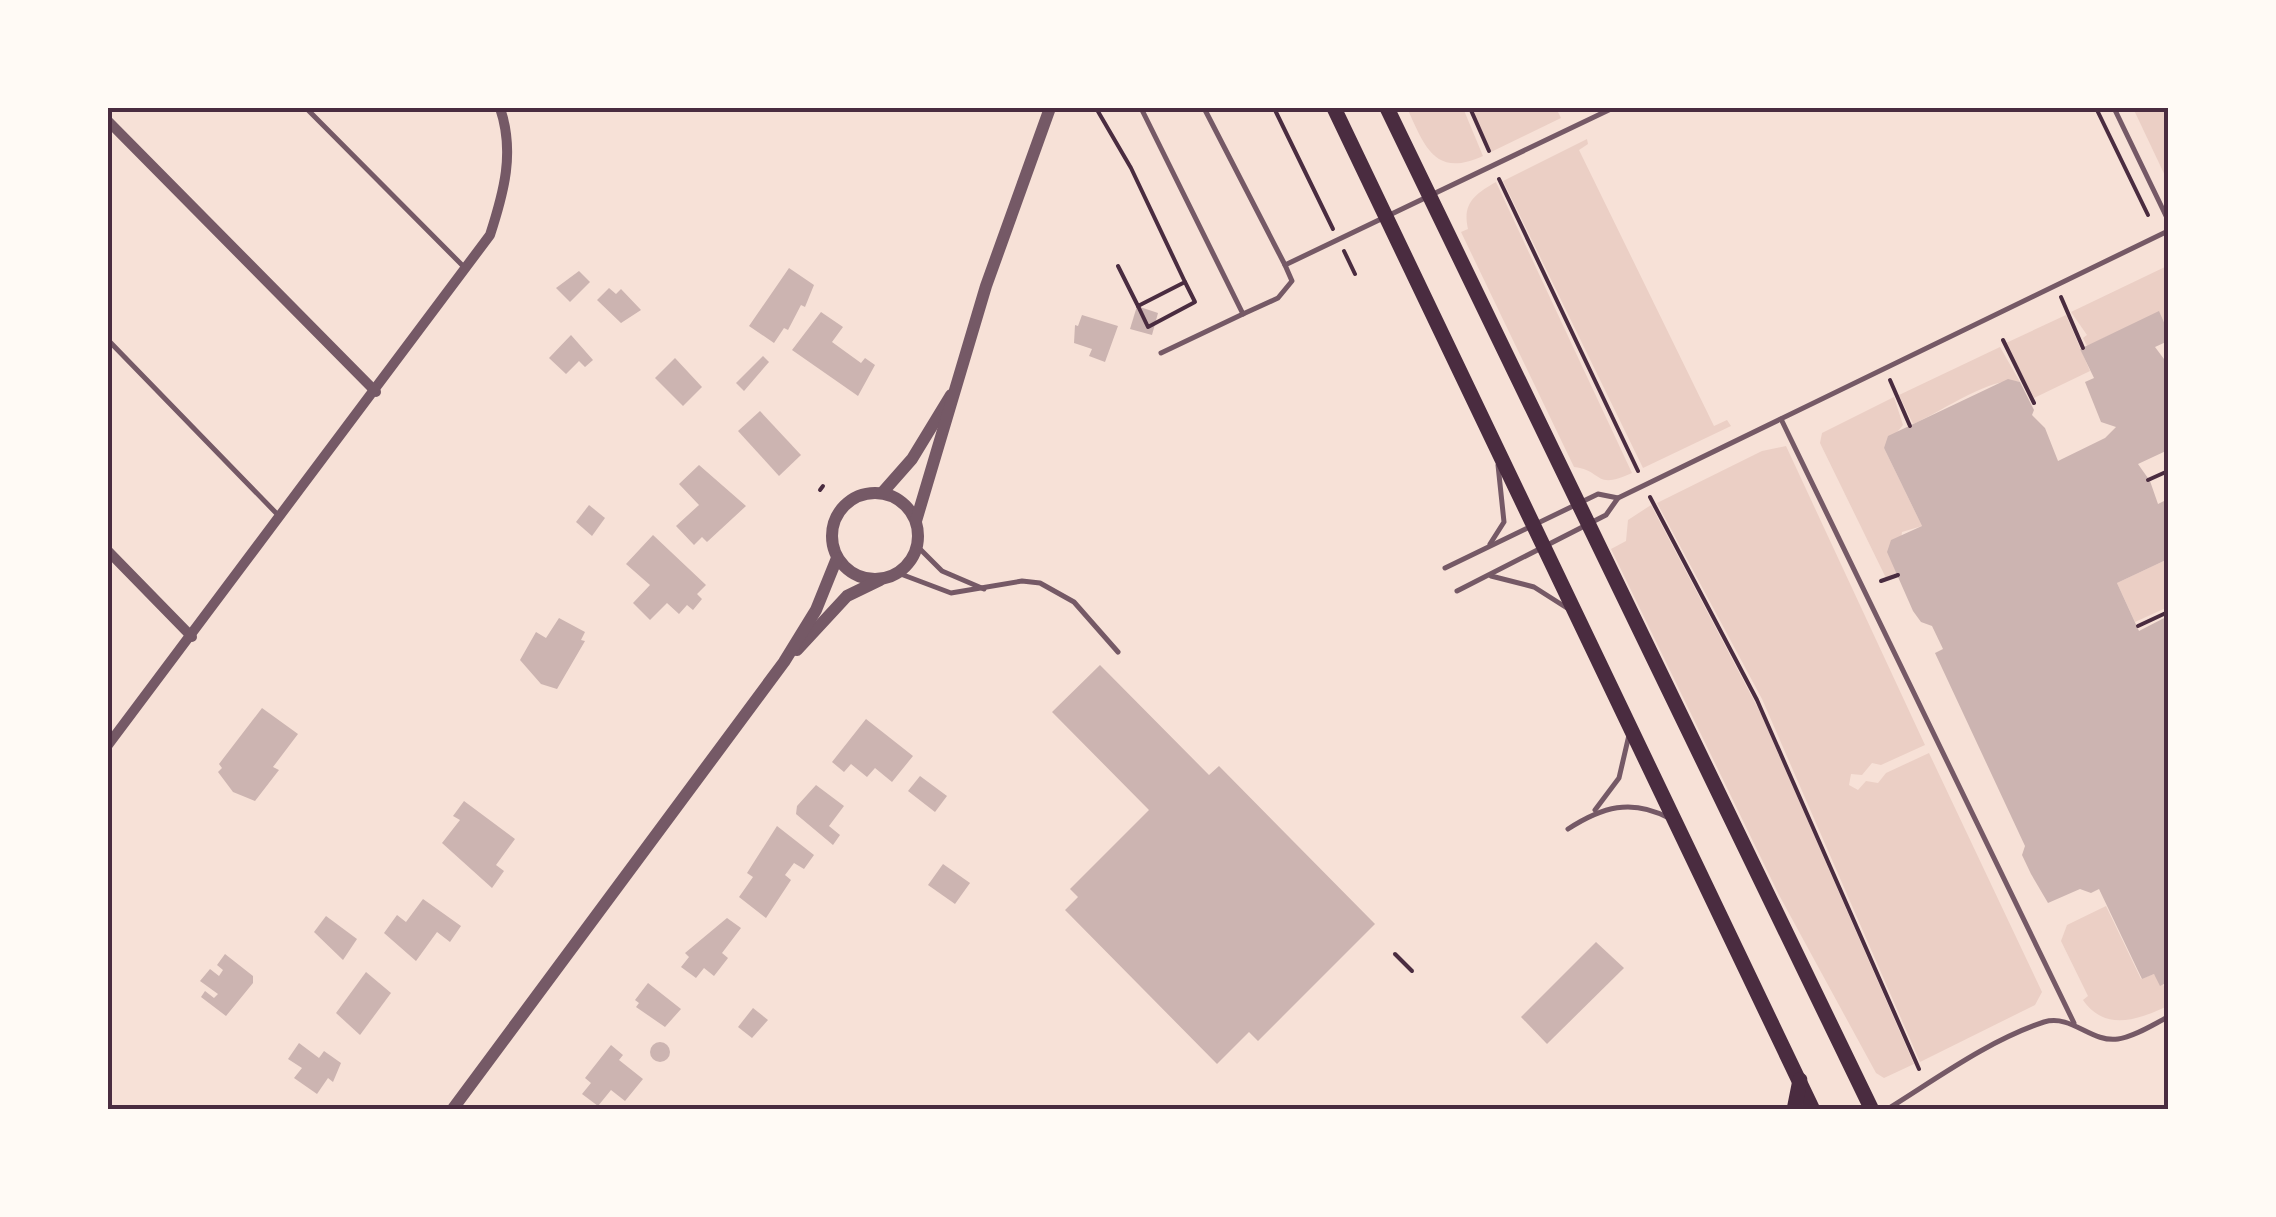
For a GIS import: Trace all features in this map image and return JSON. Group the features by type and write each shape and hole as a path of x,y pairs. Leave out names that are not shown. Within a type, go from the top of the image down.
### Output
{"main road":[{"path":"1334,108 1813,1110"},
{"path":"1387,108 1581,501 1872,1110"},
{"path":"1794,1110 1800,1080"}],"street":[{"path":"108,745 490,236 506,184 508,130 500,108"},
{"path":"784,662 847,596 891,576 917,546 916,522 952,393 1049,108"},
{"path":"108,121 376,392"},
{"path":"882,493 912,459 952,393"},
{"path":"452,1110 784,662 820,600 837,558 832,535 839,512 858,496 882,493 902,502 916,522"},
{"path":"108,551 192,637"},
{"path":"837,558 858,576 891,576"}],"lane":[{"path":"306,108 467,270"},
{"path":"1141,108 1243,314"},
{"path":"1161,352 1285,293 1292,281 1204,108"},
{"path":"1285,265 1614,108"},
{"path":"2114,108 2168,220"},
{"path":"1457,591 1606,515 1618,498 2168,231"},
{"path":"108,340 281,518"},
{"path":"1781,420 2074,1023 2096,1038 2120,1040 2168,1017"},
{"path":"1486,548 1504,522 1496,447"},
{"path":"1445,568 1598,494 1618,498"},
{"path":"917,546 942,570 987,590"},
{"path":"1488,575 1534,587 1576,615"},
{"path":"891,576 951,594 1022,581 1058,591 1118,652"},
{"path":"1586,818 1619,778 1630,728"},
{"path":"1568,829 1607,808 1631,806 1676,822"},
{"path":"1886,1110 1959,1064 2048,1021 2074,1023"}],"path":[{"path":"1096,108 1131,168 1195,302 1148,327 1118,266"},
{"path":"1274,108 1354,274"},
{"path":"1470,108 1489,151"},
{"path":"2096,108 2148,215"},
{"path":"1499,179 1638,471"},
{"path":"1138,306 1185,282"},
{"path":"2056,286 2083,348"},
{"path":"2003,340 2034,403"},
{"path":"1886,369 1910,426"},
{"path":"2148,480 2168,470"},
{"path":"1650,496 1757,700 1919,1069"},
{"path":"1881,582 1898,575"},
{"path":"2138,626 2168,612"},
{"path":"1395,954 1412,970"}],"shaded area":[{"path":"1407,108 1463,108 1483,156 1467,162 1443,161 1426,146"},
{"path":"1471,108 1560,108 1557,110 1561,118 1491,152"},
{"path":"2133,108 2168,108 2168,182"},
{"path":"1587,139 1588,144 1579,150 1714,426 1727,420 1731,426 1643,468 1503,181"},
{"path":"1496,182 1632,473 1605,480 1574,467 1461,232 1468,229 1467,212 1472,200"},
{"path":"2167,266 2168,330 2159,312 2087,346 2083,338 2087,335 2071,312"},
{"path":"2066,315 2090,371 2034,398 2006,343"},
{"path":"2000,347 2020,382 1982,389 1913,424 1899,395"},
{"path":"1894,397 1903,425 1884,448 1922,526 1902,532 1896,573 1886,578 1820,443 1822,433"},
{"path":"1786,446 1925,745 1881,765 1872,763 1862,775 1851,774 1849,785 1858,790 1866,781 1878,783 1886,773 1929,753 2042,992 2035,1005 1920,1062 1762,699 1657,503 1762,451"},
{"path":"1651,505 1761,714 1914,1064 1884,1078 1876,1073 1779,895 1611,549 1626,541 1628,520"},
{"path":"2168,559 2168,607 2135,622 2117,583"},
{"path":"2106,906 2141,979 2154,974 2168,991 2168,1006 2121,1020 2101,1016 2083,1000 2088,996 2061,941 2067,925"}],"building":[{"path":"789,268 814,285 805,307 801,305 788,330 784,328 774,343 749,326"},
{"path":"579,271 590,282 570,302 556,288"},
{"path":"609,288 616,294 621,289 641,310 621,323 597,300"},
{"path":"1137,306 1158,313 1152,335 1130,329"},
{"path":"2159,311 2168,331 2168,341 2155,347 2167,363 2168,450 2138,464 2150,481 2158,504 2168,499 2168,559 2117,583 2139,631 2168,616 2168,982 2160,986 2154,974 2142,979 2099,889 2091,893 2080,889 2048,903 2031,874 2022,855 2025,846 1935,653 1943,649 1932,626 1921,622 1913,611 1887,552 1891,540 1922,526 1884,448 1888,436 2008,379 2020,382 2034,410 2032,415 2045,428 2058,461 2105,438 2116,427 2101,422 2085,382 2094,378 2080,349"},
{"path":"821,312 843,327 832,342 861,363 865,358 875,365 858,396 792,350"},
{"path":"1082,315 1118,326 1105,362 1089,356 1092,349 1074,343 1075,325 1078,326"},
{"path":"571,335 593,360 585,367 579,361 566,374 549,358"},
{"path":"763,356 769,362 744,391 736,383"},
{"path":"675,358 702,387 683,406 655,378"},
{"path":"760,411 801,455 779,476 738,431"},
{"path":"699,465 746,506 707,542 702,537 694,545 676,526 699,505 679,484"},
{"path":"589,505 605,518 592,536 576,522"},
{"path":"653,535 706,585 697,594 702,599 693,610 687,605 679,614 667,603 650,620 633,603 650,585 626,564"},
{"path":"559,618 585,632 581,640 585,641 557,689 541,684 520,660 536,632 546,638"},
{"path":"1100,665 1209,775 1219,766 1375,924 1258,1041 1249,1032 1217,1064 1065,910 1078,897 1070,889 1149,810 1052,712"},
{"path":"262,708 298,734 273,767 279,770 255,801 233,792 218,772 222,768 219,764"},
{"path":"866,719 913,756 892,782 875,768 867,777 851,764 844,772 832,762"},
{"path":"920,776 947,796 935,812 908,791"},
{"path":"816,785 844,806 829,826 840,835 833,845 796,814 797,806"},
{"path":"464,801 515,839 496,865 504,871 492,888 442,843 460,820 453,816"},
{"path":"777,826 814,855 804,869 794,863 785,875 791,880 766,918 739,897 753,877 747,873"},
{"path":"943,864 970,883 955,904 928,885"},
{"path":"423,899 461,926 450,942 437,932 416,961 384,933 397,915 406,922"},
{"path":"326,916 357,939 343,960 314,932"},
{"path":"727,918 741,928 722,953 728,958 714,976 704,968 696,978 681,967 689,957 685,953"},
{"path":"1596,942 1624,968 1547,1044 1521,1017"},
{"path":"225,954 253,976 253,983 226,1016 201,997 205,991 214,998 218,994 200,981 210,969 219,976 223,970 217,965"},
{"path":"366,972 391,993 360,1035 336,1013"},
{"path":"648,983 681,1009 665,1027 636,1007 639,1003 635,1000"},
{"path":"753,1008 768,1020 752,1038 738,1027"},
{"path":"656,1042 664,1042 670,1052 664,1062 656,1062 650,1056 650,1048"},
{"path":"299,1043 319,1058 324,1051 341,1063 333,1082 328,1078 317,1094 294,1078 302,1068 288,1059"},
{"path":"611,1045 623,1055 619,1060 643,1079 625,1101 611,1090 598,1106 582,1094 591,1083 585,1078"}]}
